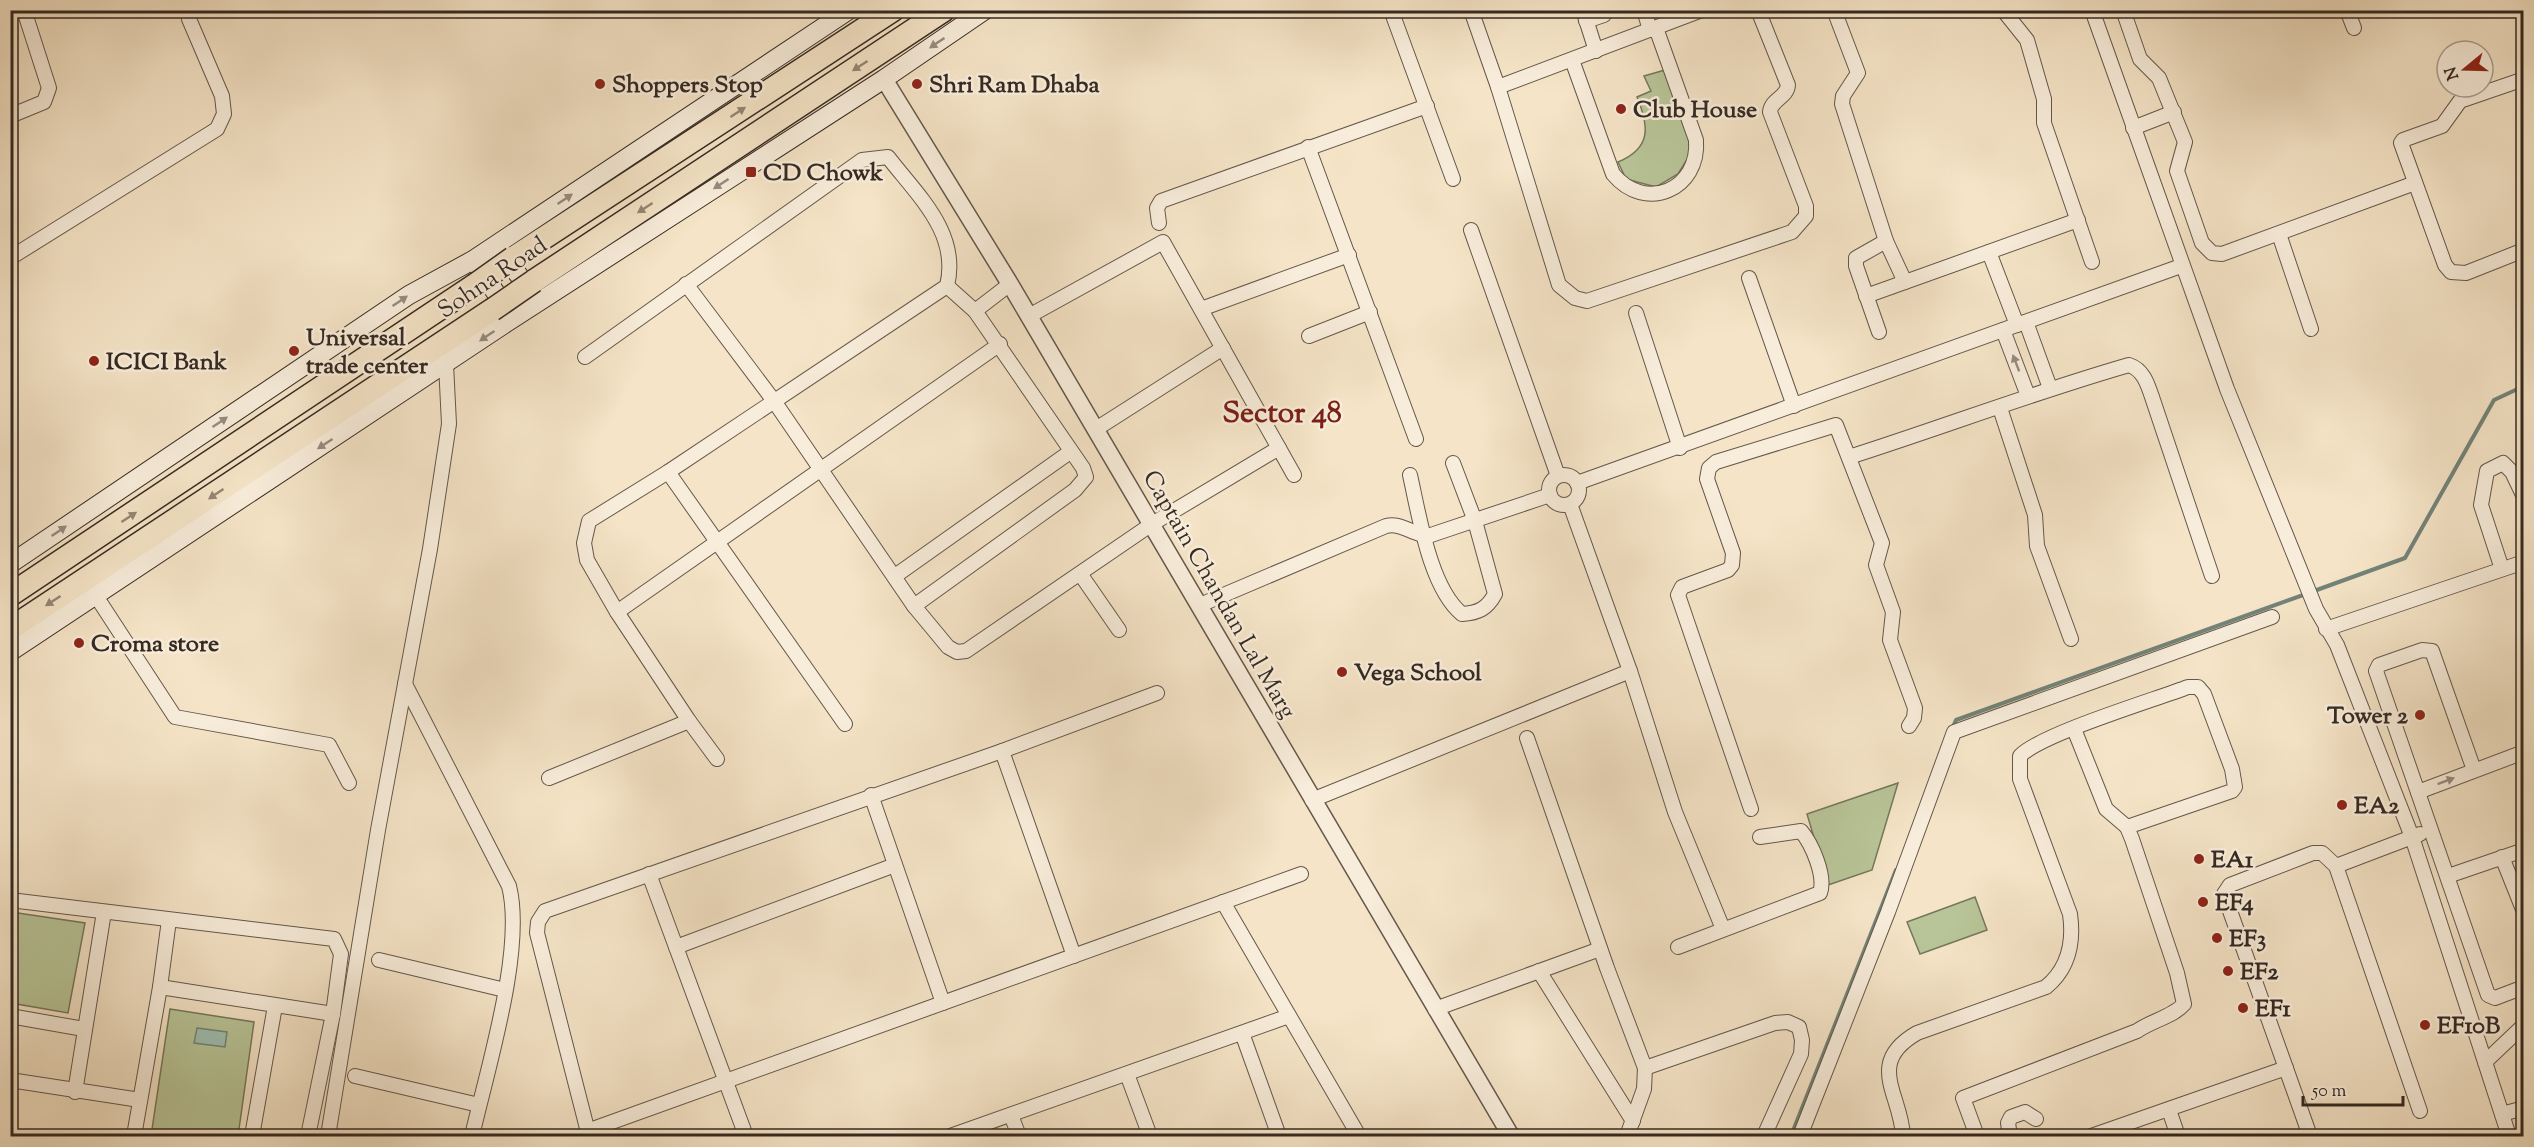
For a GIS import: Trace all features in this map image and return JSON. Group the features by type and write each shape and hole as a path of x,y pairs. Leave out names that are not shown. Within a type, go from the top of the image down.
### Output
{"highway":[{"name":"Sohna Road","path":"10,595 475,285 504,252 893,10"},
{"name":"Sohna Road","path":"10,629 492,310 537,291 944,10"}],"main road":[{"path":"10,652 512,319 537,291 884,79 985,10"},
{"path":"10,564 19,551 409,295 473,260 504,252 842,12"},
{"path":"504,252 537,291"},
{"path":"473,260 512,319"}],"street":[{"path":"10,116 44,102 50,88 24,10"},
{"path":"10,258 217,129 224,114 222,96 189,19 189,10"},
{"path":"1390,10 1453,179"},
{"path":"1471,10 1498,87 1559,285 1575,298 1587,301 1792,232 1806,216 1806,206 1770,112 1772,104 1786,93 1788,85 1758,10"},
{"path":"1572,60 1613,174 1621,183 1642,194 1655,194 1670,189 1686,179 1694,167 1697,148 1644,10"},
{"path":"1498,87 1702,10"},
{"path":"1834,10 1857,73 1843,96 1842,104 1886,242 1905,282"},
{"path":"2003,10 2027,40 2044,99 2044,123 2092,262"},
{"path":"2092,10 2181,266 2227,389 2316,609 2337,645 2412,837 2510,1137"},
{"path":"2123,10 2140,59 2159,78 2174,112 2186,147 2177,161 2177,171 2206,249 2222,254 2415,183"},
{"path":"2347,10 2354,28"},
{"path":"1596,51 1584,16 1604,15"},
{"name":"Captain Chandan Lal Marg","path":"884,79 1011,284 1511,1137"},
{"path":"2523,79 2460,101 2442,126 2403,140 2402,149 2445,265 2451,272 2466,273 2523,250"},
{"path":"1159,223 1158,208 1161,201 1427,106"},
{"path":"2133,129 2174,112"},
{"path":"1308,147 1416,439"},
{"path":"585,357 862,160 888,157 940,225 950,251 951,267 947,286 668,472 589,521 584,543 587,560 617,612 688,721 717,759"},
{"path":"1866,296 2078,220"},
{"path":"1471,230 1558,476"},
{"path":"2279,234 2311,329"},
{"path":"1029,316 1163,242 1294,475"},
{"path":"1879,332 1856,266 1856,258 1886,242"},
{"path":"1989,252 2050,388"},
{"path":"1201,309 1349,255"},
{"path":"1577,483 1680,448 2181,266"},
{"path":"1749,278 1794,406"},
{"path":"686,284 774,401 896,576 914,606 948,647 957,652 966,651 1152,524 1279,448"},
{"path":"975,311 1011,284"},
{"path":"914,606 1075,490 1086,477 1083,468 1070,452 1000,344 975,311 947,286"},
{"path":"1309,336 1370,312"},
{"path":"1636,313 1680,448"},
{"path":"2003,330 2028,396"},
{"path":"617,612 822,471 1000,344"},
{"path":"1096,429 1223,348"},
{"path":"328,1137 378,830 430,549 449,424 446,364"},
{"path":"1850,458 2000,408 2050,388 2129,364 2137,368 2144,376 2161,420 2212,576"},
{"path":"2000,408 2035,515 2037,546 2071,639"},
{"path":"1751,809 1678,596 1682,587 1728,570 1732,565 1733,553 1707,478 1709,468 1716,462 1829,425 1836,425 1882,543 1876,565 1893,612 1890,640 1915,708 1914,718 1909,726"},
{"path":"896,576 1070,452"},
{"path":"1410,475 1424,536 1442,588 1453,607 1462,614 1475,613 1489,605 1495,594 1475,521 1454,463"},
{"path":"2502,569 2481,505 2489,468 2503,463 2507,466 2523,497"},
{"path":"668,472 845,724"},
{"path":"1566,475 1577,483 1579,492 1570,504 1562,505 1554,502 1550,495 1549,487 1558,476 1566,475"},
{"path":"1200,605 1386,526 1399,525 1424,536 1550,495"},
{"path":"1570,504 1630,671 1675,813 1723,929"},
{"path":"2326,629 2523,562"},
{"path":"1081,574 1119,630"},
{"path":"96,596 175,717 329,745 349,783"},
{"path":"1800,1137 1888,912 1954,732 2272,617"},
{"path":"2474,770 2432,651 2422,650 2379,665 2376,671 2488,995 2495,998 2523,987"},
{"path":"1312,800 1630,671"},
{"path":"405,684 509,886 514,920 505,990 472,1137"},
{"path":"1903,1137 1890,1086 1890,1068 1899,1043 1917,1033 2046,987 2064,966 2073,933 2070,914 2020,779 2020,756 2027,749 2074,729 2188,687 2198,687 2202,690 2232,769 2235,787 2127,827"},
{"path":"1157,693 1002,751 545,911 538,922 537,933 588,1134 725,1081 1301,874"},
{"path":"549,778 688,721"},
{"path":"1977,1137 1963,1098 2137,1031 2153,1020 2178,1011 2184,1004 2177,973 2127,827 2106,809 2074,729"},
{"path":"1527,738 1600,948 1645,1068 1644,1089 1627,1137"},
{"path":"1002,751 1074,956"},
{"path":"2418,792 2523,752"},
{"path":"871,795 943,1003"},
{"path":"2336,866 2431,830"},
{"path":"1678,947 1820,893 1823,885 1808,840 1800,831 1760,837"},
{"path":"2448,876 2523,850"},
{"path":"2310,1137 2224,894 2225,889 2313,854 2322,853 2336,866 2420,1111"},
{"path":"2502,857 2523,912"},
{"path":"676,947 895,865"},
{"path":"650,874 746,1137"},
{"path":"10,900 334,939 341,954 333,1014 308,1137"},
{"path":"1223,902 1359,1137"},
{"path":"75,1092 104,912"},
{"path":"134,1137 169,920"},
{"path":"1435,1009 1600,948"},
{"path":"379,960 505,990"},
{"path":"1539,971 1634,1122"},
{"path":"160,987 333,1014"},
{"path":"252,1137 275,1006"},
{"path":"10,1016 84,1029"},
{"path":"950,1137 1289,1016"},
{"path":"1645,1068 1774,1023 1788,1022 1799,1027 1802,1040 1801,1054 1764,1137"},
{"path":"2485,1062 2523,1025"},
{"path":"1242,1033 1280,1137"},
{"path":"2091,1137 2286,1068"},
{"path":"1127,1074 1150,1137"},
{"path":"355,1076 479,1105"},
{"path":"10,1080 75,1092 140,1100"},
{"path":"2502,1114 2523,1108"},
{"path":"2169,1110 2178,1137"},
{"path":"2010,1137 2008,1123 2011,1117 2025,1112 2036,1119"},
{"path":"1011,1115 1019,1137"}],"green space":[{"path":"1665,70 1693,150 1678,174 1656,187 1626,179 1618,162 1637,150 1645,135 1644,117 1637,97 1651,91 1644,76"},
{"path":"1898,783 1872,870 1828,885 1807,814"},
{"path":"1975,897 1987,930 1920,954 1907,922"},
{"path":"11,912 85,923 68,1013 11,1003"},
{"path":"170,1009 254,1022 238,1136 151,1136"}],"shaded area":[{"path":"197,1028 227,1032 225,1047 194,1043"}],"waterway":[{"path":"2314,591 2405,558 2494,400 2524,386"},
{"path":"1952,729 1956,720 2306,594"},
{"path":"1791,1136 1896,870"}],"place":[{"name":"Shoppers Stop","path":"600,84"},
{"name":"Shri Ram Dhaba","path":"917,84"},
{"name":"Club House","path":"1621,109"},
{"name":"CD Chowk","path":"751,172"},
{"name":"Universal trade center","path":"294,351"},
{"name":"ICICI Bank","path":"94,361"},
{"name":"Croma store","path":"79,643"},
{"name":"Vega School","path":"1342,672"},
{"name":"Tower 2","path":"2420,715"},
{"name":"EA2","path":"2342,805"},
{"name":"EA1","path":"2199,859"},
{"name":"EF4","path":"2203,902"},
{"name":"EF3","path":"2217,938"},
{"name":"EF2","path":"2228,971"},
{"name":"EF1","path":"2243,1008"},
{"name":"EF10B","path":"2425,1025"}],"district":[{"name":"Sector 48","path":"1282,412"}]}
